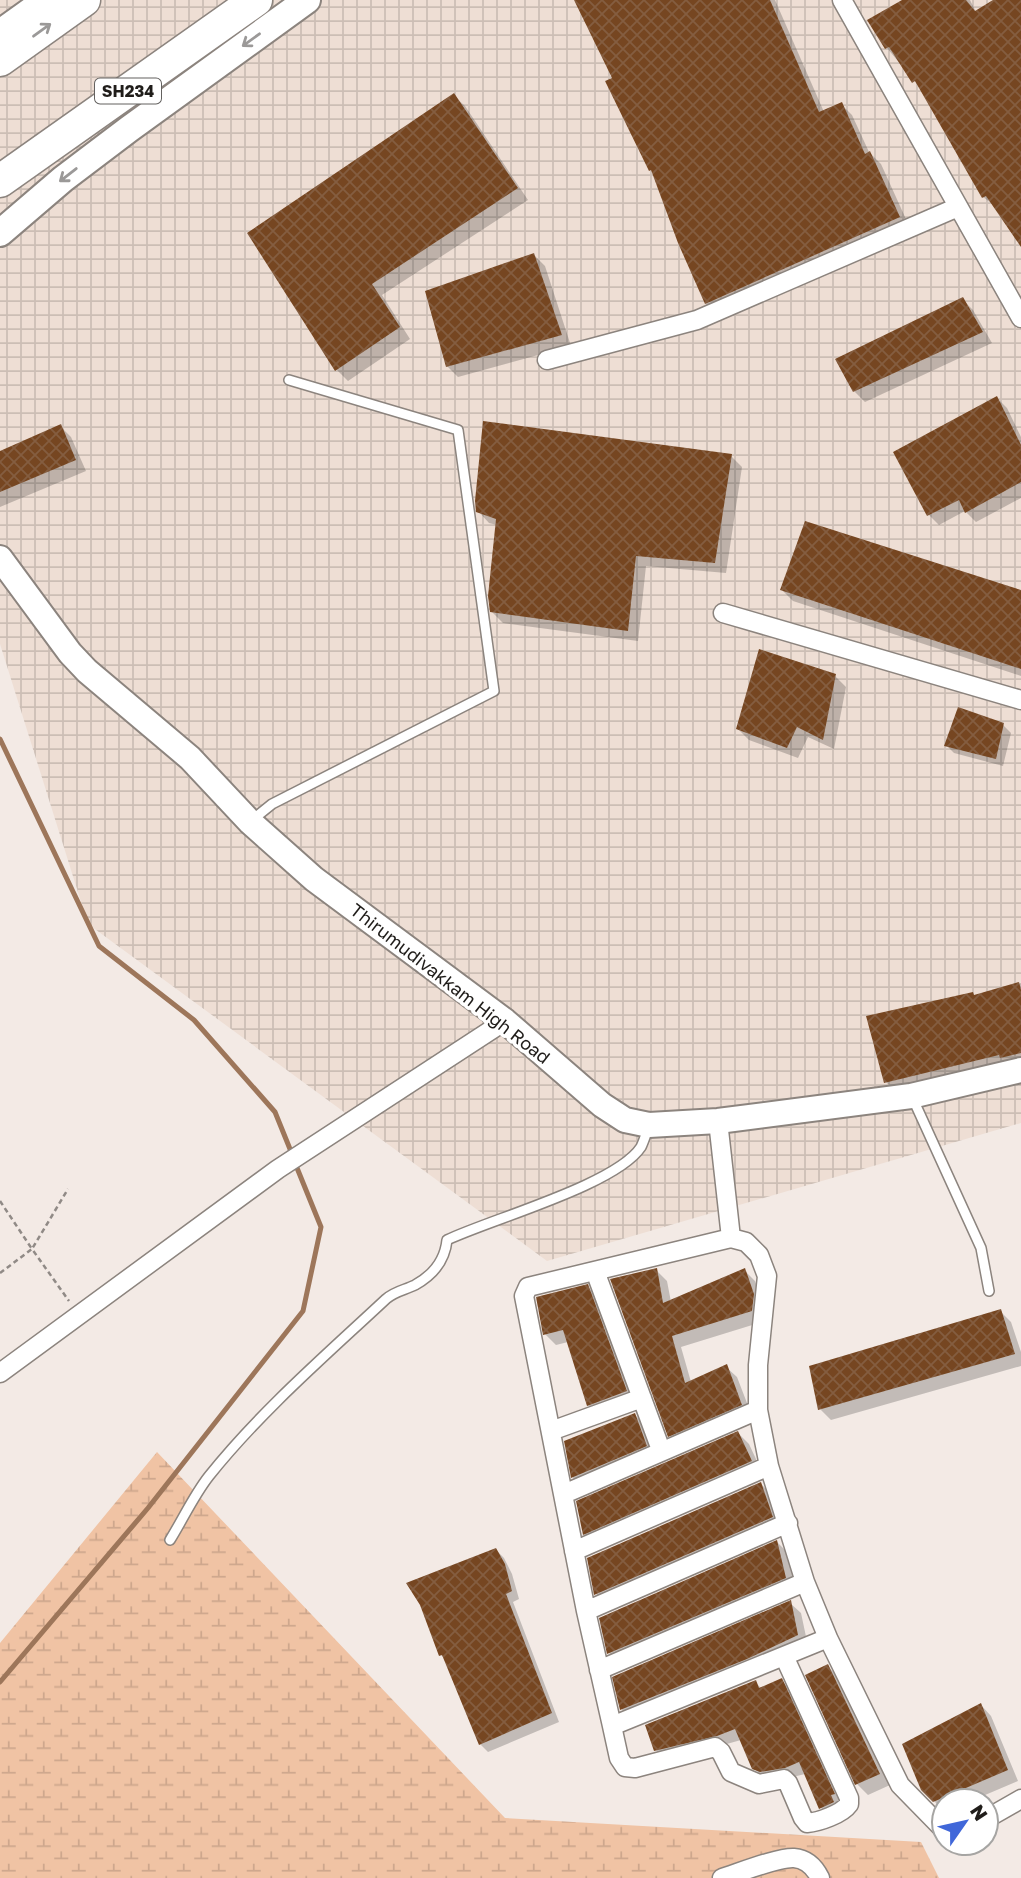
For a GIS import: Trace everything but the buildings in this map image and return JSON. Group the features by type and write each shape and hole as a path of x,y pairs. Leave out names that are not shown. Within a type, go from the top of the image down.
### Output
{"highway":[{"path":"0,60 84,0"},
{"name":"SH234","path":"0,181 256,0"}],"main road":[{"path":"0,33 46,0"},
{"path":"0,233 63,179 307,0"},
{"name":"Thirumudivakkam High Road","path":"0,558 70,653 128,707 190,758 250,822 314,879 505,1021 602,1105 625,1120 649,1125 718,1121 911,1096 1021,1070"}],"street":[{"path":"842,0 1021,318"},
{"path":"547,360 697,320 958,207"},
{"path":"723,613 1021,701"},
{"path":"0,1373 278,1169 505,1021"},
{"path":"718,1121 730,1238"},
{"path":"784,1656 849,1798 846,1809 807,1823 784,1779 759,1784 731,1772 721,1752 715,1747 635,1768 625,1766 620,1758 586,1611 524,1296 528,1287 730,1238 746,1242 759,1255 767,1276 758,1365 758,1410 769,1466 804,1582 828,1638 900,1785 930,1816"},
{"path":"595,1271 661,1450"},
{"path":"551,1431 642,1398"},
{"path":"564,1494 758,1410"},
{"path":"574,1551 769,1466"},
{"path":"586,1611 788,1523"},
{"path":"599,1670 804,1582"},
{"path":"612,1726 828,1638"},
{"path":"1000,1811 1021,1798"},
{"path":"722,1878 791,1858 804,1860 815,1869 820,1878"}],"lane":[{"path":"250,822 271,804 494,691 458,430 289,380"},
{"path":"911,1096 981,1248 989,1291"},
{"path":"170,1540 208,1477 256,1424 309,1370 392,1294 415,1284 441,1264 446,1254 447,1240 607,1174 625,1162 640,1147 649,1125"}],"path":[{"path":"0,1273 32,1249 68,1189"},
{"path":"0,1201 79,1315"}],"shaded area":[{"path":"0,0 1021,0 1021,1123 547,1261 88,924 0,644"}],"green space":[{"path":"157,1452 505,1818 921,1842 939,1878 0,1878 0,1643"}],"waterway":[{"path":"0,739 99,946 194,1020 275,1112 292,1154"},
{"path":"0,1682 148,1508 303,1311 321,1227 295,1163"}]}
